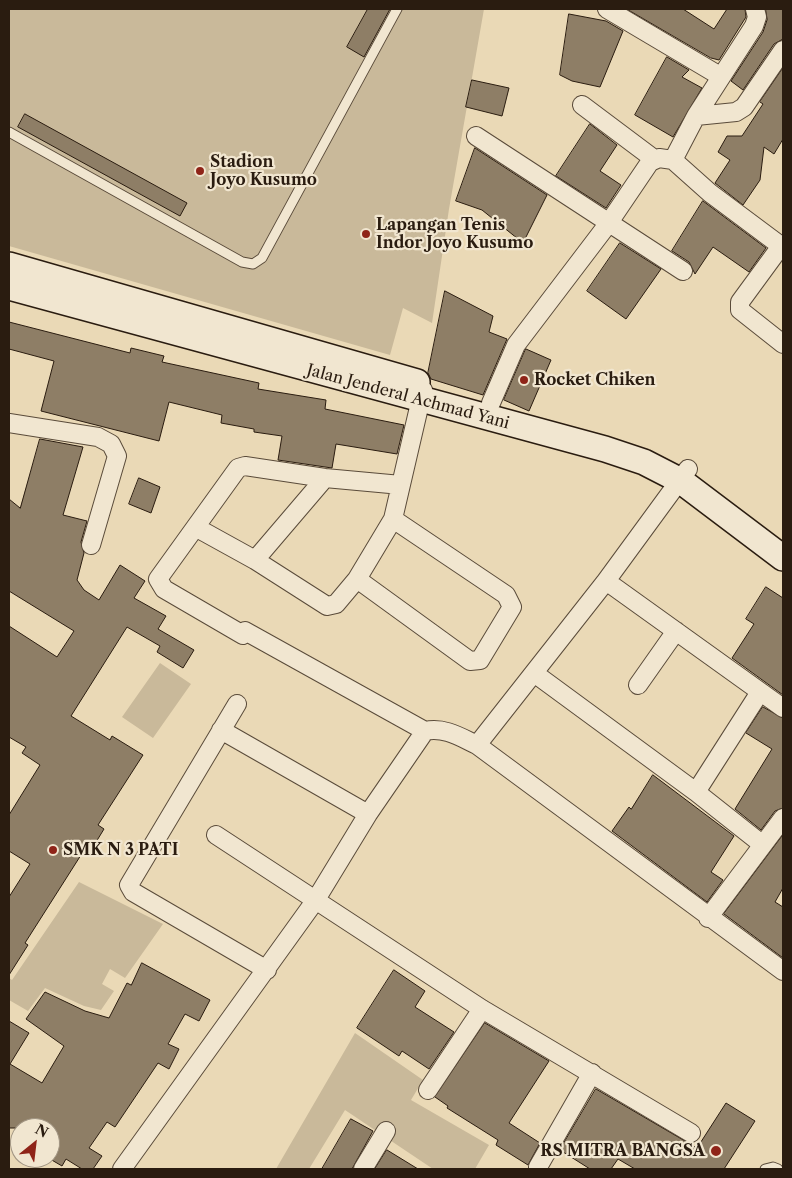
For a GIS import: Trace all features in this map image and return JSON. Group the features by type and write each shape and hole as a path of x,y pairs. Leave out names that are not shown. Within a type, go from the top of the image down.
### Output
{"main road":[{"name":"Jalan Jenderal Achmad Yani","path":"9,265 685,475 783,536"},
{"name":"Jalan Jenderal Achmad Yani","path":"9,287 422,393 491,402 643,446 674,459 685,475 783,558"}],"street":[{"path":"607,9 720,76"},
{"path":"673,160 720,76 754,26 757,17 755,9"},
{"path":"699,115 736,112 744,107 783,50"},
{"path":"582,105 654,160 673,160 710,193 782,247 740,302 740,310 783,344"},
{"path":"476,136 682,271"},
{"path":"491,402 516,345 654,160"},
{"path":"197,528 255,560 327,606 336,604 357,579 394,519 422,393"},
{"path":"9,423 98,437 111,444 117,456 91,545"},
{"path":"401,485 325,478 245,466 238,468 197,528 158,579 164,589 243,635 245,631 425,732"},
{"path":"477,746 685,475"},
{"path":"255,560 325,478"},
{"path":"357,579 470,661 480,660 512,607 510,601 506,595 394,519"},
{"path":"606,580 783,708"},
{"path":"638,685 676,631"},
{"path":"534,672 696,792 763,845"},
{"path":"696,792 760,692"},
{"path":"237,704 130,885 133,892 267,970"},
{"path":"122,1169 315,901 368,814 425,732 435,729 449,731 477,746 708,918 783,971"},
{"path":"221,730 368,814"},
{"path":"708,918 783,818"},
{"path":"216,835 482,1008 691,1133"},
{"path":"428,1090 482,1008"},
{"path":"538,1167 592,1073"},
{"path":"363,1169 386,1132"}],"lane":[{"path":"9,132 242,262 253,264 262,258 397,9"},
{"path":"766,1169 772,1167 778,1169"}],"shaded area":[{"path":"9,9 484,9 449,209 432,323 403,308 390,355 9,246"},
{"path":"160,663 191,684 153,738 122,717"},
{"path":"79,882 163,924 125,978 110,969 102,984 114,991 101,1010 84,1006 45,988 28,1011 9,1000 9,978 12,980"},
{"path":"355,1033 423,1080 411,1100 489,1145 475,1169 433,1169 345,1110 309,1169 276,1169"}],"building":[{"path":"368,9 390,9 364,57 347,47"},
{"path":"627,9 683,9 714,29 727,9 745,9 746,17 719,60 711,58"},
{"path":"766,9 783,9 783,39 774,44 743,90 731,81 763,32 767,20"},
{"path":"569,14 606,21 623,31 600,87 572,81 560,75"},
{"path":"667,57 689,70 682,77 702,88 673,137 635,115"},
{"path":"783,68 783,139 774,154 764,147 760,180 743,205 715,183 730,160 718,152 727,136 742,136 763,104 760,102"},
{"path":"472,80 509,88 502,116 466,107"},
{"path":"25,114 187,203 180,216 18,127"},
{"path":"590,124 617,145 600,171 621,185 606,208 556,176"},
{"path":"475,148 547,195 523,243 482,210 456,201"},
{"path":"703,201 766,248 749,272 713,247 695,274 689,262 672,251"},
{"path":"620,243 661,269 626,319 587,291"},
{"path":"445,291 493,316 489,332 507,339 483,395 431,379 428,373"},
{"path":"9,322 130,353 131,348 164,356 162,362 259,383 258,389 326,400 325,409 404,425 397,454 336,444 332,468 278,460 282,436 254,432 254,429 221,423 222,415 169,402 159,441 41,411 54,361 9,349"},
{"path":"526,349 551,360 529,411 504,400"},
{"name":"SMK N 3 PATI","path":"40,439 83,447 63,515 87,521 81,542 84,553 77,580 84,590 99,600 120,565 145,581 134,598 166,616 158,629 194,650 183,668 157,652 160,646 127,627 71,716 110,740 112,736 143,755 98,825 104,829 93,847 88,844 25,943 28,945 9,975 9,897 30,864 9,851 9,815 40,765 22,753 26,747 9,737 9,626 57,657 74,631 9,591 9,499 20,508"},
{"path":"139,478 160,487 151,513 129,504"},
{"path":"766,587 783,598 783,695 732,658 754,624 746,619"},
{"path":"763,707 783,718 783,808 775,811 761,830 735,809 772,749 746,733"},
{"path":"653,775 734,836 711,872 723,880 707,902 612,831 629,807 631,809"},
{"path":"783,835 783,888 775,902 783,907 783,958 724,914"},
{"path":"142,963 210,1000 199,1021 185,1014 168,1044 179,1049 169,1069 158,1063 115,1127 107,1122 89,1148 102,1156 93,1169 82,1169 66,1159 62,1166 60,1165 60,1118 10,1118 9,1128 9,1021 29,1033 10,1064 42,1083 64,1046 26,1019 45,992 85,1011 109,1018 127,983 131,985"},
{"path":"394,970 425,991 415,1007 454,1032 429,1069 402,1051 399,1056 357,1028"},
{"path":"485,1023 549,1061 509,1123 540,1143 528,1165 496,1145 498,1140 447,1108 448,1106 435,1097"},
{"path":"596,1089 697,1148 726,1103 755,1121 724,1169 635,1169 618,1159 611,1169 590,1169 560,1150"},
{"path":"351,1119 373,1131 352,1169 322,1169"},
{"path":"387,1150 418,1169 375,1169"}],"place":[{"name":"Stadion Joyo Kusumo","path":"200,171"},
{"name":"Lapangan Tenis Indor Joyo Kusumo","path":"366,234"},
{"name":"Rocket Chiken","path":"524,380"},
{"name":"SMK N 3 PATI","path":"53,850"},
{"name":"RS MITRA BANGSA","path":"716,1151"}]}
